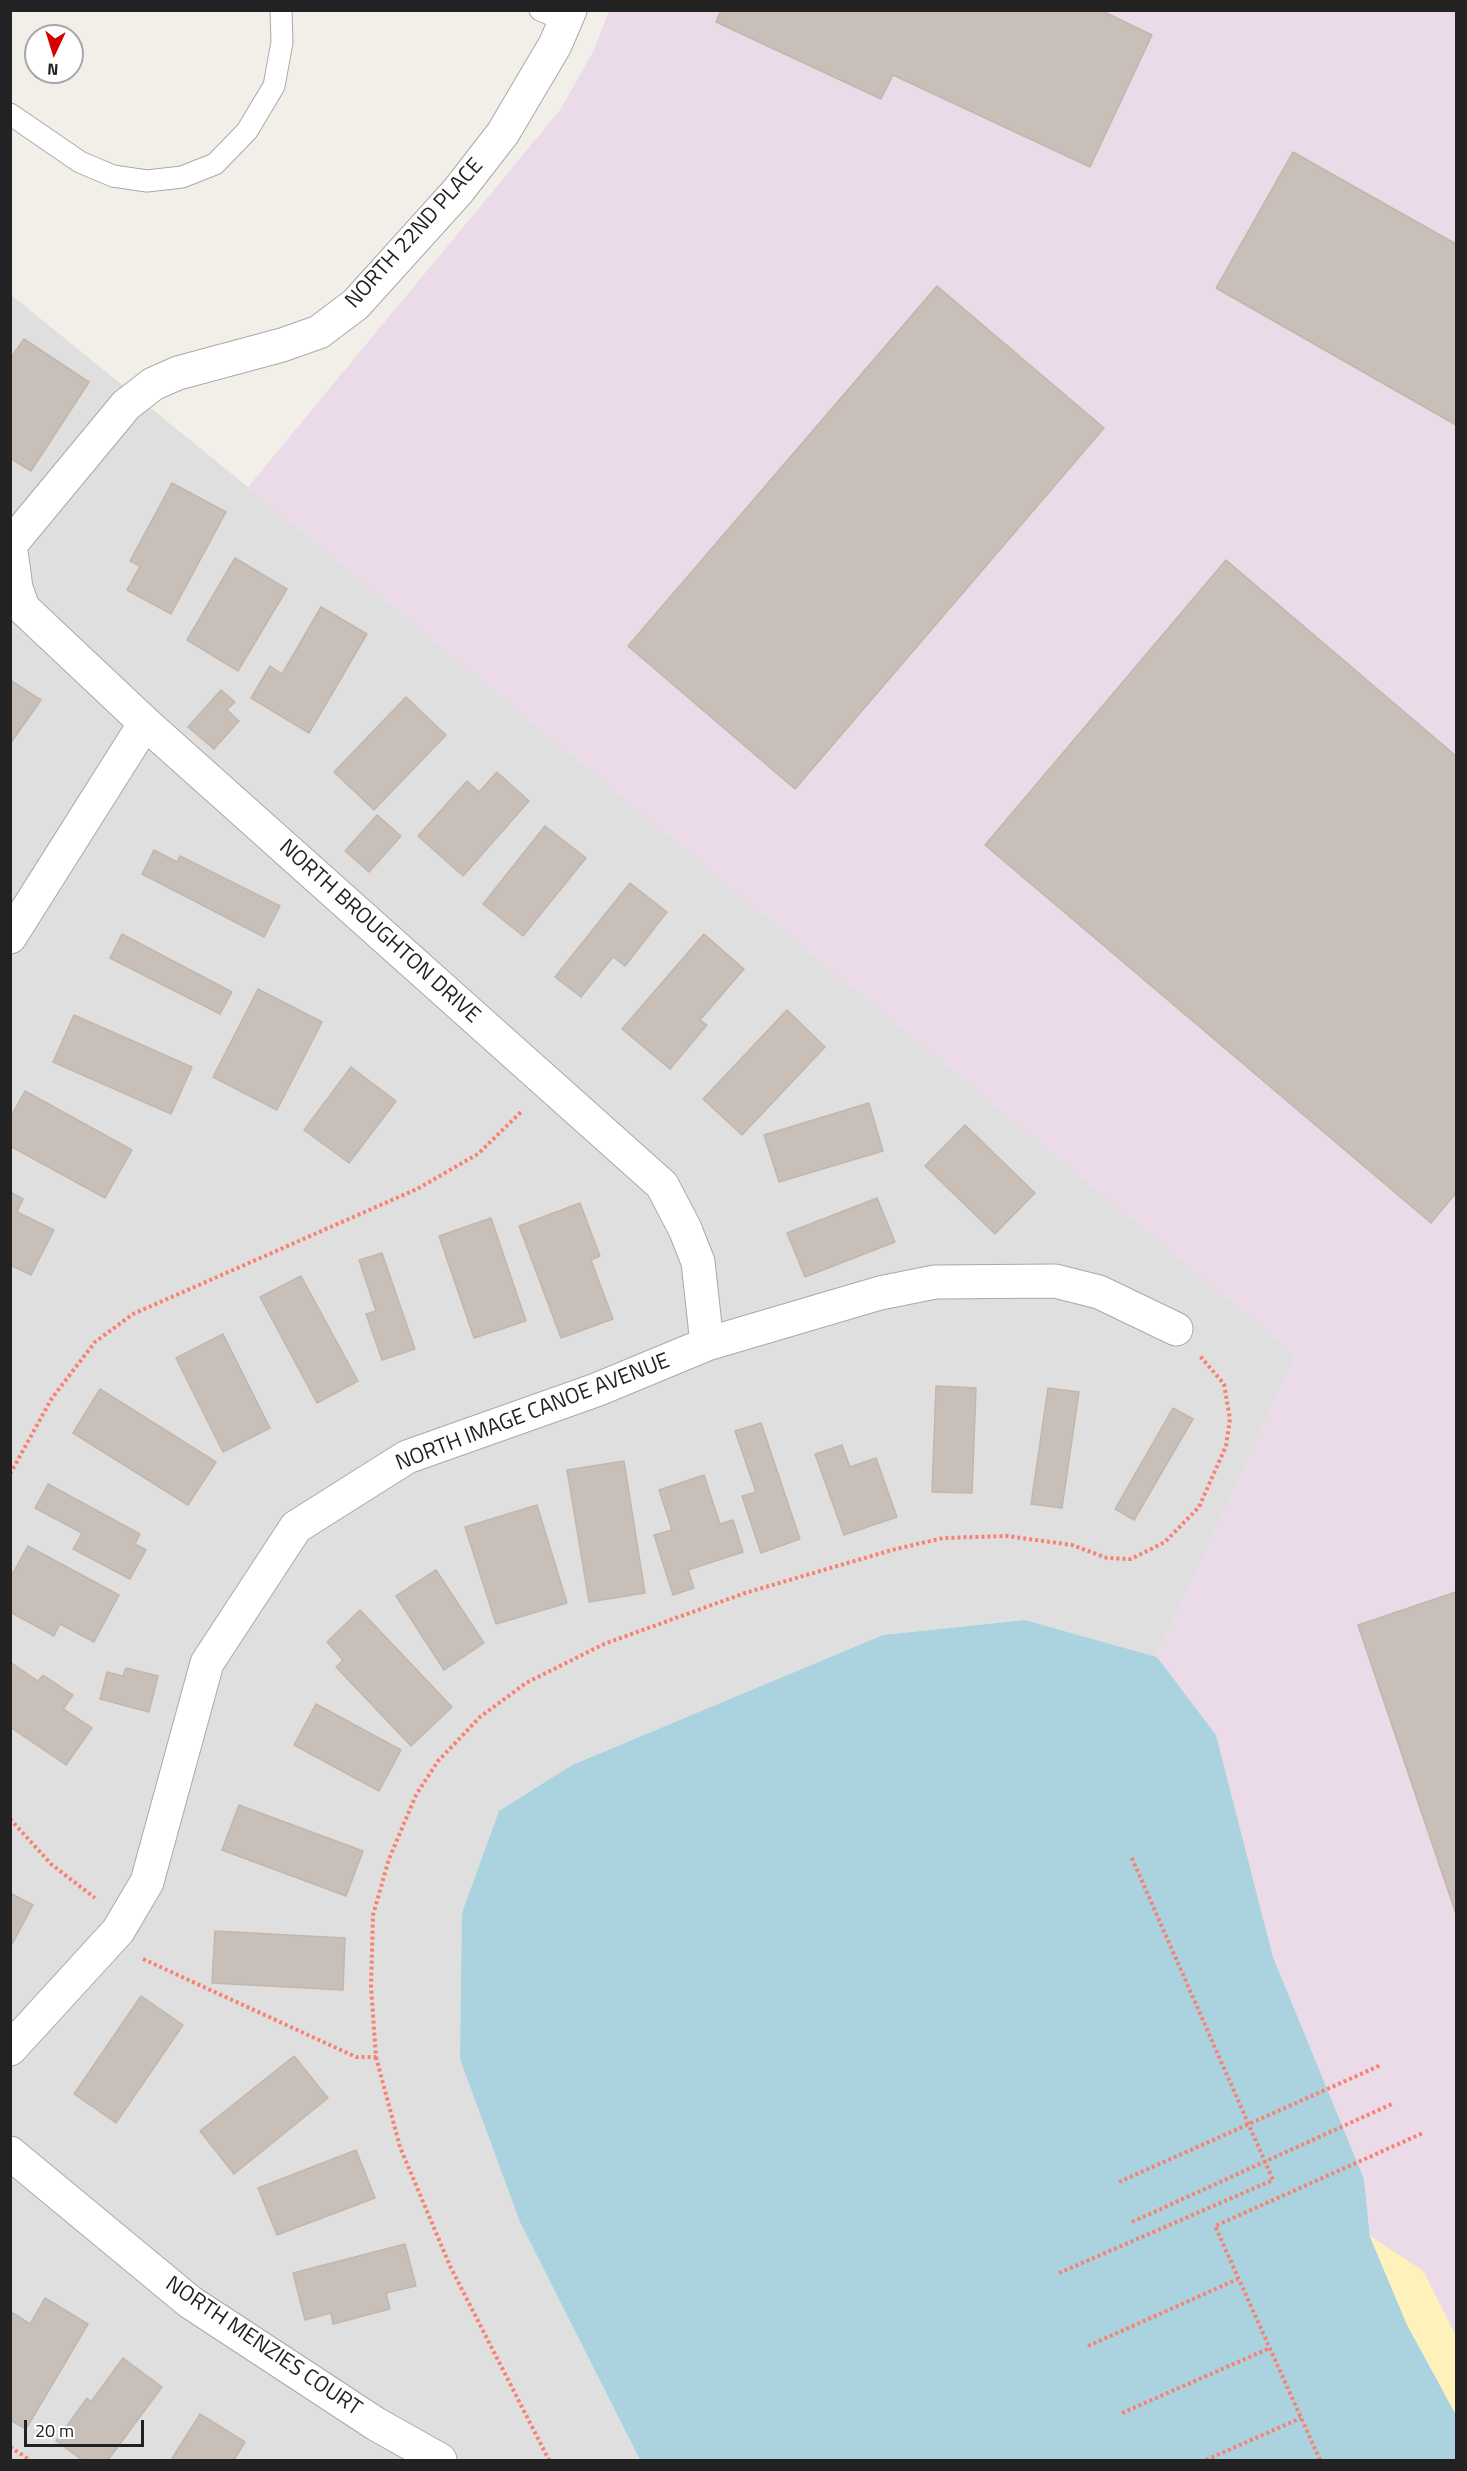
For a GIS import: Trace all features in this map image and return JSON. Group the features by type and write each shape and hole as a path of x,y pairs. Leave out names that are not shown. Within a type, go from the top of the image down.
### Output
{"street":[{"name":"NORTH 22ND PLACE","path":"11,544 126,405 153,384 178,373 282,345 319,332 356,304 458,191 503,133 538,77 558,14"},
{"name":"NORTH BROUGHTON DRIVE","path":"11,544 16,588 22,608 145,723 662,1185 685,1229 698,1262 707,1344"},
{"path":"10,937 145,723"},
{"name":"NORTH IMAGE CANOE AVENUE","path":"10,2049 118,1930 147,1882 207,1663 296,1527 407,1457 596,1390 707,1344 880,1293 935,1282 1055,1281 1099,1292 1176,1329"},
{"name":"NORTH MENZIES COURT","path":"10,2153 190,2302 376,2424 440,2460"}],"lane":[{"path":"10,114 81,162 113,176 147,181 182,177 215,164 247,131 274,86 282,42 281,10"}],"path":[{"path":"10,1474 52,1398 95,1342 133,1314 417,1190 478,1154 549,1084"},
{"path":"549,2460 450,2266 400,2147 376,2057 371,1987 373,1915 389,1859 416,1795 438,1761 480,1717 526,1683 604,1644 745,1593 892,1550 942,1538 1007,1536 1072,1545 1107,1558 1131,1559 1165,1542 1199,1507 1226,1446 1230,1419 1224,1383 1176,1329"},
{"path":"10,1819 51,1864 94,1896 134,1955 356,2057 376,2057"},
{"path":"1059,2273 1274,2180 1131,1856"},
{"path":"1119,2182 1381,2065"},
{"path":"1132,2222 1394,2103"},
{"path":"1320,2460 1215,2226 1423,2133"},
{"path":"1088,2346 1238,2279"},
{"path":"1122,2413 1270,2348"},
{"path":"1206,2460 1301,2418"},
{"path":"10,2447 30,2460"}],"shaded area":[{"path":"609,11 1456,11 1456,2336 1423,2271 1370,2236 1364,2179 1273,1957 1216,1736 1157,1657 1296,1355 248,487 560,110 593,52"},
{"path":"10,294 248,487 1296,1355 1157,1657 1025,1620 883,1635 572,1765 499,1811 520,2222 640,2460 11,2460"}],"sand":[{"path":"1370,2236 1423,2271 1456,2336 1456,2415 1407,2325"}],"water":[{"path":"1025,1620 1157,1657 1216,1735 1273,1957 1364,2179 1370,2237 1407,2325 1456,2415 1456,2460 640,2460 520,2222 460,2059 462,1913 499,1811 572,1765 883,1635"}],"building":[{"path":"721,10 1100,10 1152,35 1090,167 893,75 881,99 716,22"},
{"path":"1293,152 1456,244 1456,425 1216,288"},
{"path":"937,286 1104,428 795,789 628,646"},
{"path":"24,339 89,382 31,471 10,458 10,359"},
{"path":"172,483 226,512 171,614 127,590 140,566 130,561"},
{"path":"235,558 287,589 238,671 187,640"},
{"path":"1226,560 1456,756 1456,1193 1431,1223 985,845"},
{"path":"321,607 367,634 309,733 251,698 270,666 282,674"},
{"path":"10,680 41,700 10,744"},
{"path":"221,690 235,702 227,710 239,721 214,749 188,727"},
{"path":"406,697 446,735 374,810 334,772"},
{"path":"497,772 529,801 463,876 418,836 467,781 479,792"},
{"path":"377,815 401,836 369,872 345,851"},
{"path":"545,826 586,858 523,936 483,904"},
{"path":"154,850 177,862 180,856 280,906 264,937 142,874"},
{"path":"630,883 667,912 625,966 613,957 581,997 555,977"},
{"path":"122,934 232,992 220,1014 110,958"},
{"path":"704,934 744,969 700,1020 707,1025 670,1069 622,1029"},
{"path":"258,989 322,1022 277,1110 213,1077"},
{"path":"787,1010 825,1047 742,1135 703,1099"},
{"path":"74,1015 192,1067 171,1114 53,1062"},
{"path":"351,1067 396,1101 349,1163 304,1130"},
{"path":"25,1091 132,1150 105,1198 10,1146 10,1118"},
{"path":"869,1103 883,1151 779,1182 764,1135"},
{"path":"965,1125 1035,1193 995,1234 925,1166"},
{"path":"10,1192 23,1199 17,1212 54,1230 31,1275 10,1265"},
{"path":"877,1198 895,1242 805,1277 787,1233"},
{"path":"580,1203 600,1256 591,1260 613,1319 561,1338 519,1226"},
{"path":"491,1218 526,1321 474,1338 439,1236"},
{"path":"382,1253 415,1349 382,1360 366,1314 376,1311 359,1260"},
{"path":"301,1276 358,1381 317,1403 260,1297"},
{"path":"223,1334 270,1428 223,1452 176,1358"},
{"path":"936,1386 976,1388 972,1493 932,1492"},
{"path":"1048,1388 1079,1392 1062,1508 1031,1504"},
{"path":"100,1389 216,1462 188,1505 73,1433"},
{"path":"1173,1408 1193,1419 1134,1520 1115,1509"},
{"path":"761,1423 800,1539 761,1553 742,1496 756,1492 735,1431"},
{"path":"842,1445 850,1467 876,1458 897,1517 844,1535 815,1454"},
{"path":"624,1461 645,1593 589,1602 567,1470"},
{"path":"704,1475 720,1524 733,1520 743,1552 688,1570 694,1588 673,1595 654,1535 672,1530 659,1490"},
{"path":"48,1484 140,1534 135,1544 146,1550 130,1579 73,1549 82,1533 35,1508"},
{"path":"537,1505 567,1603 496,1624 465,1527"},
{"path":"28,1546 119,1595 94,1642 60,1624 54,1636 10,1612 10,1578"},
{"path":"436,1570 484,1643 444,1670 396,1596"},
{"path":"1456,1592 1456,1914 1358,1625"},
{"path":"360,1610 452,1707 411,1746 336,1667 343,1660 327,1642"},
{"path":"10,1662 38,1681 43,1675 73,1695 63,1709 92,1728 66,1765 10,1727"},
{"path":"126,1668 158,1676 149,1712 100,1699 107,1672 123,1676"},
{"path":"316,1704 401,1750 379,1791 294,1745"},
{"path":"239,1805 363,1851 346,1896 222,1850"},
{"path":"10,1893 33,1905 10,1948"},
{"path":"215,1931 345,1938 343,1990 212,1983"},
{"path":"141,1996 183,2025 116,2123 74,2094"},
{"path":"294,2056 328,2098 234,2174 200,2131"},
{"path":"356,2150 375,2198 277,2235 258,2188"},
{"path":"405,2244 416,2286 386,2293 390,2309 333,2324 331,2313 305,2320 293,2273"},
{"path":"45,2298 88,2324 26,2429 10,2420 10,2317 13,2313 30,2324"},
{"path":"123,2358 162,2387 108,2460 82,2460 56,2441 87,2398 91,2402"},
{"path":"200,2414 245,2442 234,2460 171,2460"}]}
